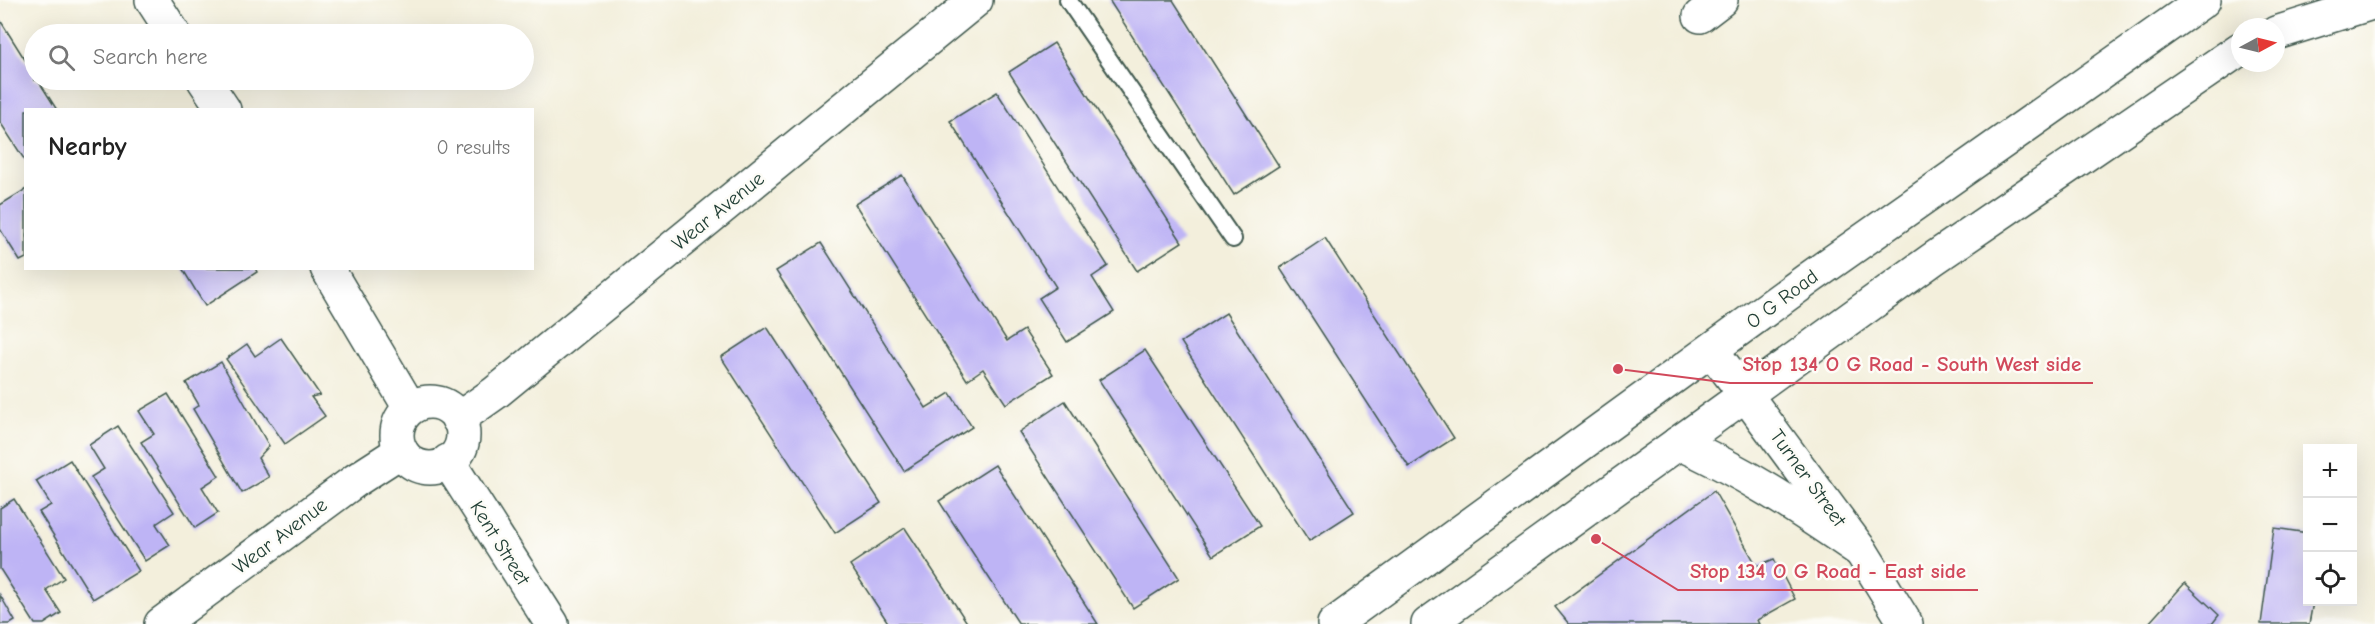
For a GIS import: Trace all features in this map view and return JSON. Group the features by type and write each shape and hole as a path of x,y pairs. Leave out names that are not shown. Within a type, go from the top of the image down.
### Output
{"main road":[{"path":"152,0 168,24"},
{"name":"Wear Avenue","path":"458,419 495,393 976,0"},
{"name":"O G Road","path":"1334,624 1811,277 2204,0"},
{"path":"2285,30 2375,2"},
{"path":"1428,624 1933,259 2231,55"},
{"path":"211,90 223,108"},
{"path":"328,270 410,408"},
{"name":"Turner Street","path":"1712,351 1861,551 1906,624"},
{"path":"426,402 440,403 450,409 458,419 462,431 462,442 456,455 434,468 420,466 401,451 397,439 398,424 410,408 426,402"},
{"path":"1678,443 1727,464 1783,498 1861,551"},
{"name":"Wear Avenue","path":"161,624 356,480 401,451"},
{"name":"Kent Street","path":"448,461 552,624"}],"lane":[{"path":"1068,0 1233,239"}],"building":[{"path":"1109,0 1173,0 1279,166 1234,195"},
{"path":"0,20 24,58 24,90 44,90 56,108 24,108 24,159 0,122"},
{"path":"1054,43 1182,242 1137,271 1009,72"},
{"path":"997,92 1108,266 1092,277 1114,312 1067,342 1039,298 1056,287 950,121"},
{"path":"902,175 1007,341 1024,330 1053,374 1006,404 983,369 967,380 855,204"},
{"path":"24,190 24,259 20,261 0,229 0,205"},
{"path":"1325,238 1454,438 1409,467 1280,268"},
{"path":"821,243 926,408 950,393 972,427 904,471 776,271"},
{"path":"183,270 256,270 257,272 205,306"},
{"path":"1226,313 1354,512 1309,541 1181,342"},
{"path":"767,327 881,503 835,533 721,357"},
{"path":"281,338 320,395 311,397 325,416 285,444 226,359 247,344 255,356"},
{"path":"1145,350 1260,526 1213,556 1099,380"},
{"path":"221,362 269,446 258,458 269,477 242,493 193,409 199,405 186,383"},
{"path":"168,394 219,476 202,487 218,513 195,528 141,442 154,434 139,411"},
{"path":"1065,401 1179,578 1133,608 1019,432"},
{"path":"118,426 174,512 156,524 170,545 145,561 91,477 104,469 89,445"},
{"path":"70,460 139,571 93,599 39,512 51,505 36,481"},
{"path":"995,465 1098,624 1019,624 939,501"},
{"path":"1714,491 1757,566 1774,559 1795,599 1757,620 1759,624 1569,624 1555,607"},
{"path":"14,499 64,578 46,590 61,613 44,624 35,624 0,569 0,508"},
{"path":"905,528 968,624 889,624 850,565"},
{"path":"2274,528 2303,532 2303,606 2312,606 2309,624 2261,624"},
{"path":"2185,583 2219,615 2212,624 2148,624"},
{"path":"0,595 15,621 10,624 0,624"}],"place":[{"name":"Stop 134 O G Road - South West side","path":"1618,369"},
{"name":"Stop 134 O G Road - East side","path":"1596,539"}]}
